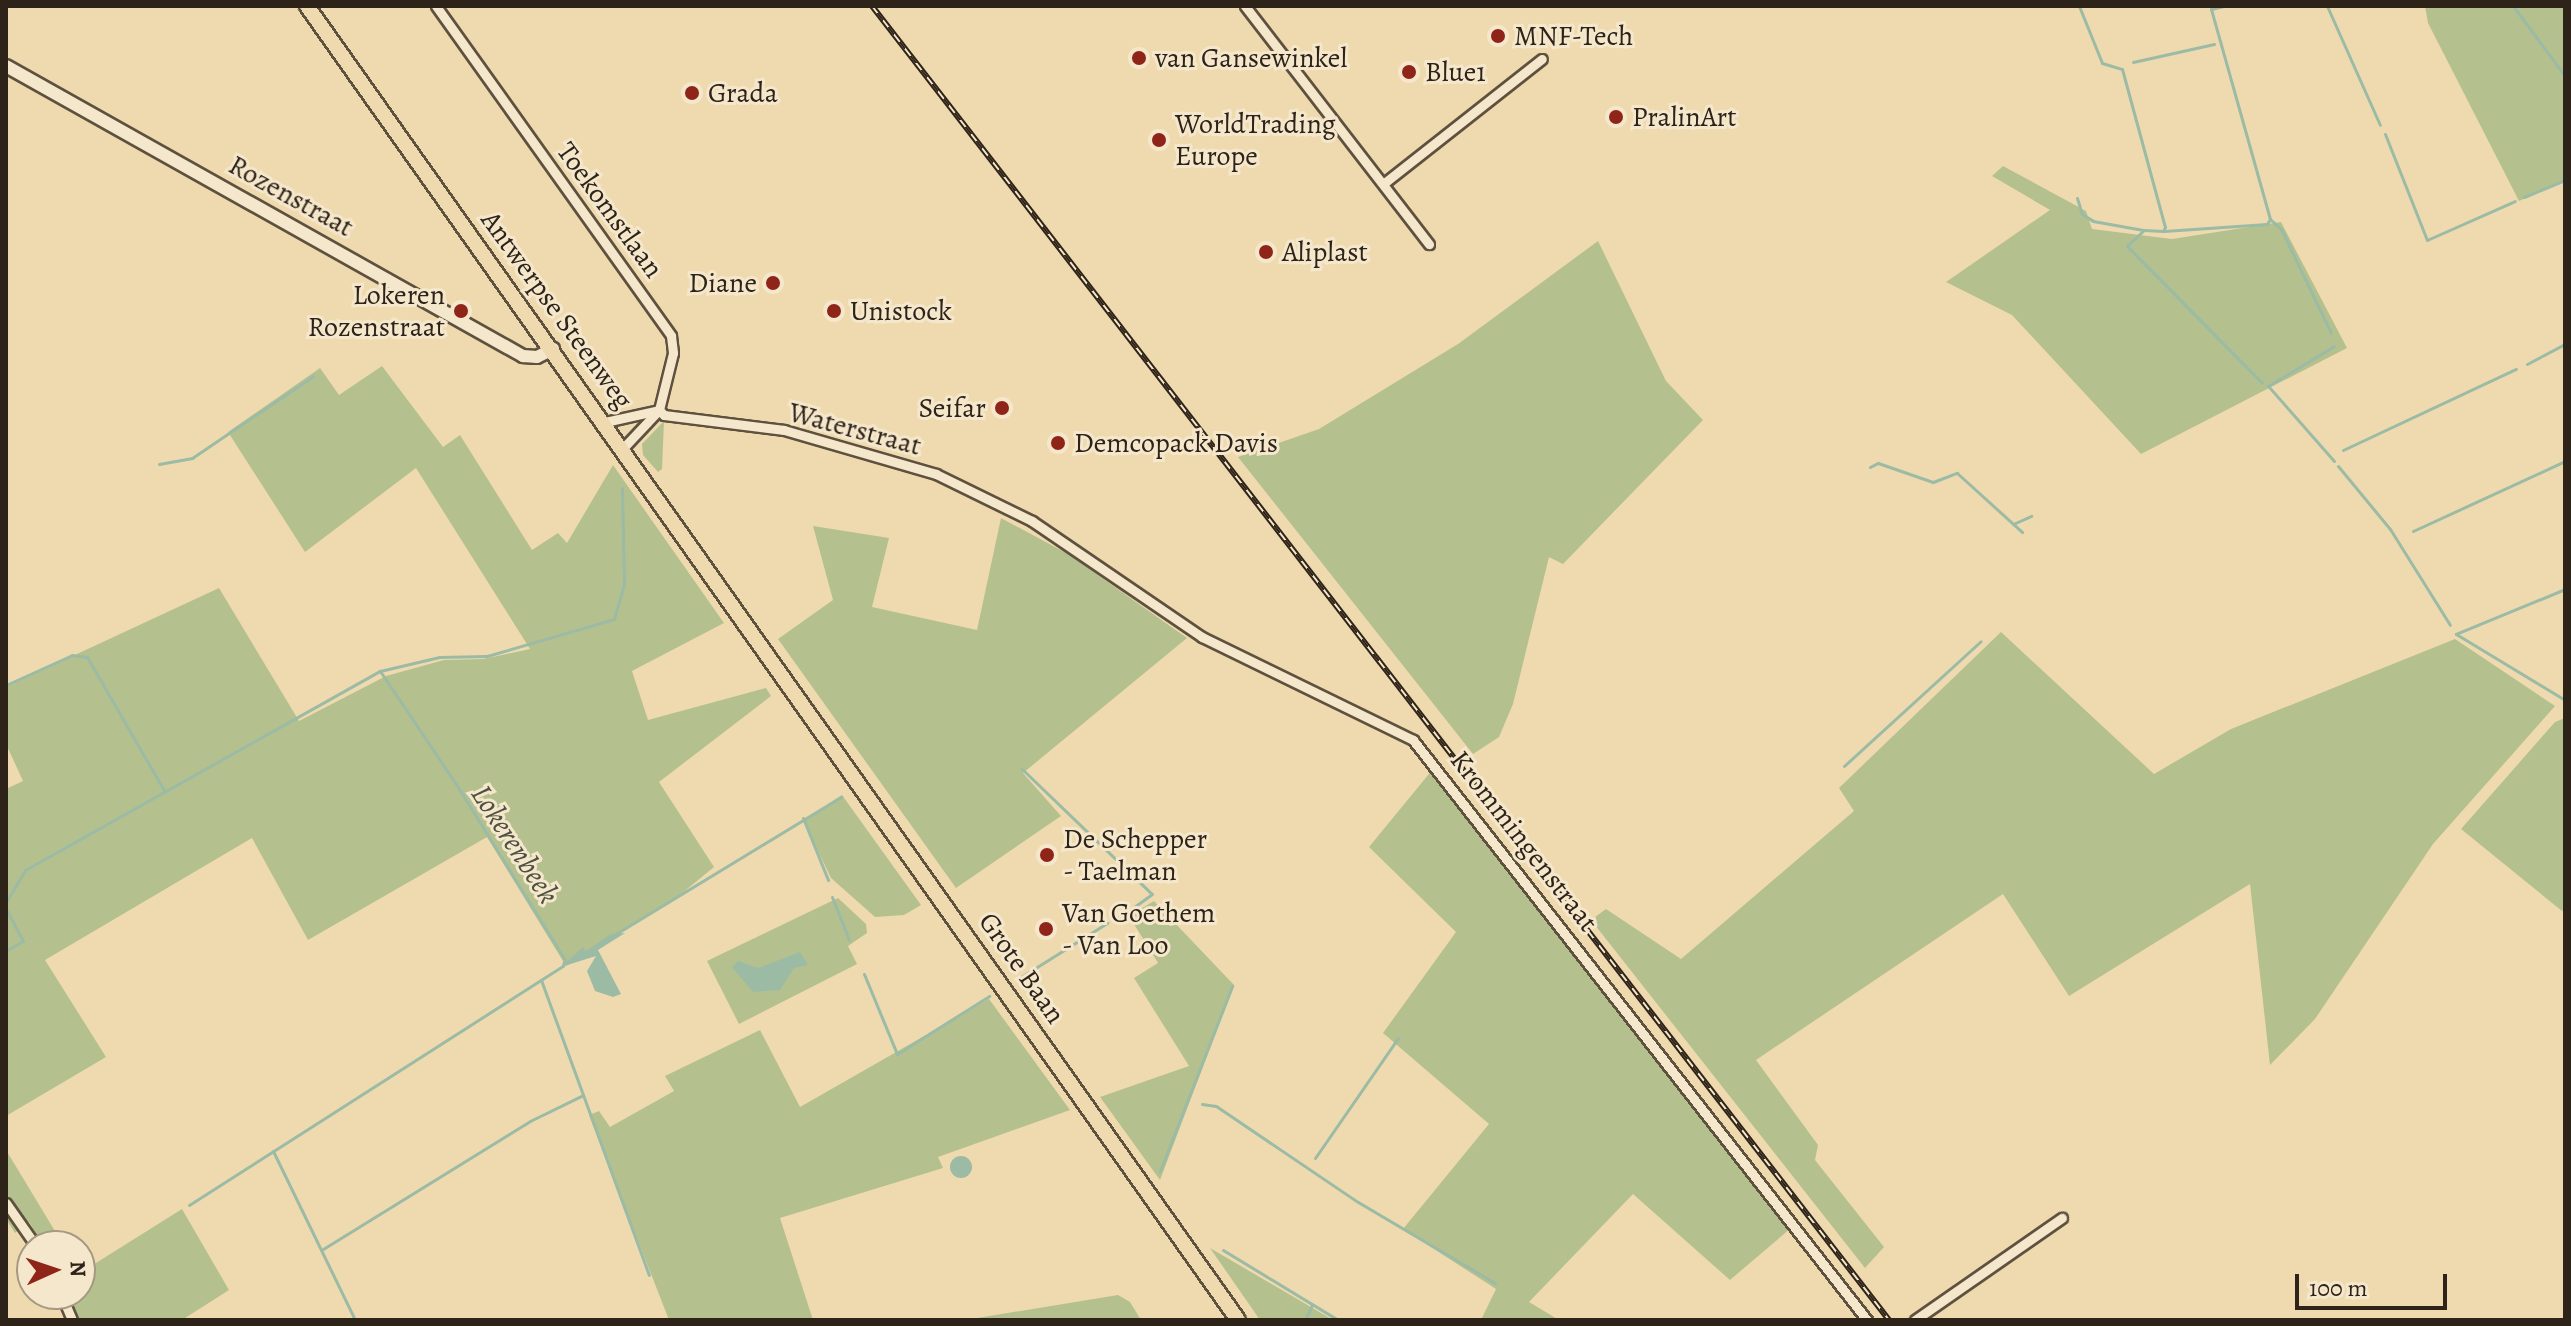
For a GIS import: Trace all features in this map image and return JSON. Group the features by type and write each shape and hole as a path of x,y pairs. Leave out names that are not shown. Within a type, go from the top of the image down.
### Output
{"main road":[{"name":"Antwerpse Steenweg","path":"307,6 764,646"},
{"name":"Grote Baan","path":"764,646 1238,1320"}],"street":[{"name":"Toekomstlaan","path":"436,6 666,325 673,353 659,410 624,447"},
{"path":"1245,6 1429,244"},
{"path":"1383,184 1542,59"},
{"name":"Rozenstraat","path":"6,66 523,356 537,357 553,349"},
{"path":"605,422 659,410"},
{"name":"Waterstraat","path":"659,410 664,415 784,430 880,455 936,474 1032,521"},
{"name":"Krommingenstraat","path":"1032,521 1174,621 1394,728 1429,755 1867,1320"},
{"path":"6,1203 25,1230"},
{"path":"1916,1320 2062,1218"}],"shaded area":[{"path":"2425,6 2565,6 2565,181 2519,201 2428,23"},
{"path":"2003,166 2086,211 2092,229 2172,239 2281,222 2347,348 2141,454 2012,315 1946,282 2050,210 1992,176"},
{"path":"1598,241 1666,381 1703,420 1563,564 1549,557 1513,704 1499,737 1473,754 1238,457 1319,429 1458,344"},
{"path":"382,366 443,447 460,435 532,550 558,533 567,543 613,465 724,623 632,671 648,720 766,688 771,696 659,782 714,867 675,899 566,966 487,837 308,940 252,838 45,960 106,1057 6,1116 6,789 23,781 6,744 6,687 219,588 299,721 386,676 444,660 483,659 530,649 416,468 305,552 228,432 320,368 339,395"},
{"path":"664,421 662,469 658,472 643,455 642,444"},
{"path":"1001,518 1068,554 1187,638 1023,773 1061,816 956,888 778,639 833,600 813,526 889,538 872,607 977,630"},
{"path":"2001,632 2154,774 2231,729 2455,639 2555,706 2433,844 2315,1019 2270,1065 2250,884 2069,996 2003,894 1756,1060 1818,1145 1815,1160 1884,1247 1865,1268 1591,920 1606,909 1681,959 1854,811 1839,788"},
{"path":"2565,718 2565,908 2562,911 2461,829 2555,722"},
{"path":"1433,769 1791,1228 1730,1280 1633,1194 1529,1302 1559,1320 1481,1320 1496,1289 1403,1229 1489,1124 1383,1033 1456,932 1369,847"},
{"path":"842,795 921,905 904,915 875,917 831,878 803,820"},
{"path":"838,898 866,924 867,933 848,946 857,964 739,1024 707,961"},
{"path":"1154,901 1234,985 1160,1180 1100,1097 1189,1066 1134,978 1158,963 1129,916"},
{"path":"625,933 598,950 621,994 613,997 595,991 587,971 596,956 561,967 583,947 586,951 611,934"},
{"path":"800,952 808,965 794,968 780,990 753,992 732,967 738,961 758,968"},
{"path":"989,999 1070,1110 938,1157 943,1168 780,1218 813,1320 669,1320 589,1115 599,1111 610,1127 674,1091 665,1076 760,1030 800,1107"},
{"path":"6,1150 54,1230 34,1230 29,1222 15,1233 6,1219"},
{"path":"961,1156 969,1159 972,1167 969,1175 961,1178 953,1175 950,1167 953,1159"},
{"path":"182,1209 229,1290 182,1320 78,1320 74,1310 96,1310 96,1263"},
{"path":"1210,1248 1333,1320 1260,1320"},
{"path":"1118,1295 1130,1302 1141,1320 965,1320"}],"waterway":[{"path":"2079,6 2102,63 2122,69 2165,227 2163,231 2144,230 2127,246 2262,383"},
{"path":"2164,231 2267,224 2270,219 2211,9 2224,6"},
{"path":"2327,6 2380,125"},
{"path":"2513,6 2565,76"},
{"path":"2133,62 2214,44"},
{"path":"2385,134 2427,240 2515,201"},
{"path":"2524,197 2565,180"},
{"path":"2077,198 2082,214 2093,221 2143,230"},
{"path":"2270,219 2281,229 2331,333"},
{"path":"2527,364 2565,344"},
{"path":"2334,346 2268,386 2334,461"},
{"path":"2343,450 2516,369"},
{"path":"159,464 192,458 313,376"},
{"path":"2413,531 2565,461"},
{"path":"1870,467 1878,463 1933,482 1957,473 2022,532"},
{"path":"2338,466 2390,529 2450,625"},
{"name":"Lokerenbeek","path":"6,902 25,870 380,671 439,657 487,656 614,619 624,584 622,488"},
{"path":"2013,524 2031,516"},
{"path":"2565,589 2456,634 2565,700"},
{"path":"1844,766 1981,641"},
{"path":"6,685 72,655 87,657 165,792"},
{"name":"Lokerenbeek","path":"380,671 456,784 565,960 563,964"},
{"path":"1022,769 1152,894 1131,909"},
{"path":"614,935 841,797"},
{"path":"803,818 828,880"},
{"path":"832,897 849,940"},
{"name":"Lokerenbeek","path":"6,909 23,941 6,951"},
{"path":"1114,920 1126,911"},
{"path":"1021,977 1107,923"},
{"name":"Lokerenbeek","path":"189,1205 563,966"},
{"path":"864,974 897,1054 989,996"},
{"path":"541,980 649,1275"},
{"path":"1160,1171 1232,986"},
{"path":"1315,1158 1398,1038"},
{"path":"323,1249 530,1121 583,1095"},
{"path":"1202,1104 1216,1106 1358,1202 1495,1283"},
{"name":"Lokerenbeek","path":"273,1151 355,1320"},
{"path":"1223,1250 1338,1320"},
{"path":"1305,1320 1312,1305"}],"railway":[{"path":"872,6 1889,1320"}],"place":[{"name":"MNF-Tech","path":"1498,36"},
{"name":"van Gansewinkel","path":"1139,58"},
{"name":"Blue1","path":"1409,72"},
{"name":"Grada","path":"692,93"},
{"name":"PralinArt","path":"1616,117"},
{"name":"WorldTrading Europe","path":"1159,140"},
{"name":"Aliplast","path":"1266,252"},
{"name":"Diane","path":"773,283"},
{"name":"Lokeren Rozenstraat","path":"461,311"},
{"name":"Unistock","path":"834,311"},
{"name":"Seifar","path":"1002,408"},
{"name":"Demcopack Davis","path":"1058,443"},
{"name":"De Schepper - Taelman","path":"1047,855"},
{"name":"Van Goethem - Van Loo","path":"1046,929"}]}
